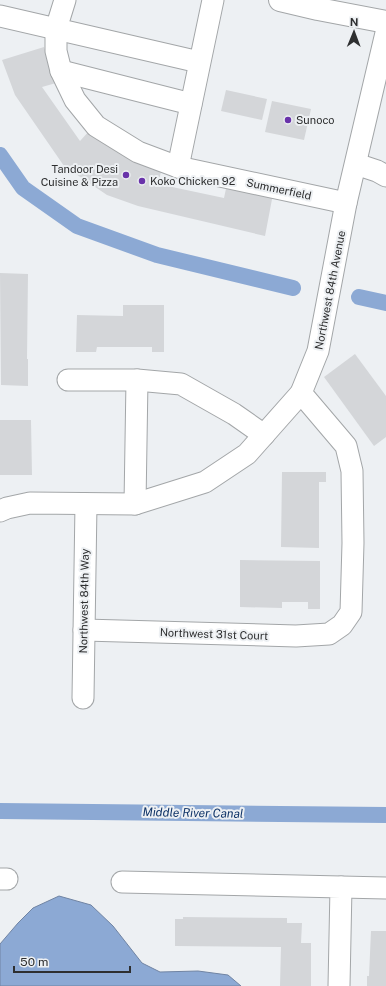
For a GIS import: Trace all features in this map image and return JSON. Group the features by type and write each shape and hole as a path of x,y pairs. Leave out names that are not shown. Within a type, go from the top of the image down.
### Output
{"main road":[{"path":"280,0 386,22"}],"street":[{"name":"Summerfield","path":"65,0 56,29 56,51 61,71 76,100 96,126 138,152 178,167 346,203"},
{"path":"178,167 212,0"},
{"path":"0,16 199,62"},
{"name":"Northwest 84th Avenue","path":"135,504 205,482 247,454 301,393 318,351 346,203 386,33"},
{"path":"61,71 191,104"},
{"path":"356,164 377,171 386,176"},
{"path":"68,380 137,380 181,384 234,414 264,435"},
{"path":"0,510 30,503 135,504 137,380"},
{"name":"Northwest 31st Court","path":"84,630 296,636 329,634 342,625 351,612 354,543 352,472 346,446 301,393"},
{"name":"Northwest 84th Way","path":"83,698 86,504"},
{"path":"122,882 386,888"},
{"path":"339,986 342,887"}],"water":[{"path":"59,896 91,905 113,926 142,963 160,972 198,971 228,975 241,986 0,986 0,944 33,908"}],"building":[{"path":"44,47 56,83 42,87 80,141 90,130 162,168 158,184 224,198 227,184 273,194 265,236 138,206 107,195 64,166 15,95 2,60"},
{"path":"226,90 267,99 262,120 221,111"},
{"name":"Sunoco","path":"272,101 311,109 304,140 265,132"},
{"path":"0,273 28,274 28,386 1,385"},
{"path":"123,305 164,305 164,352 152,352 152,347 97,347 96,352 76,352 77,315 123,316"},
{"path":"355,354 386,396 386,437 374,446 324,377"},
{"path":"0,420 31,420 32,475 0,475"},
{"path":"282,472 326,472 326,482 319,482 319,548 281,547"},
{"path":"240,560 320,561 320,609 308,609 308,602 282,602 282,608 240,607"},
{"path":"183,917 287,918 287,923 302,923 301,943 311,943 311,986 280,986 281,947 175,946 175,919 183,919"},
{"path":"371,931 386,931 386,986 367,986 367,976 369,976"}],"waterway":[{"path":"0,155 23,188 77,226 157,255 293,288"},
{"path":"359,297 386,303"},
{"name":"Middle River Canal","path":"0,811 386,815"}],"place":[{"name":"Sunoco","path":"288,120"},
{"name":"Tandoor Desi Cuisine & Pizza","path":"126,175"},
{"name":"Koko Chicken 92","path":"142,181"}]}
